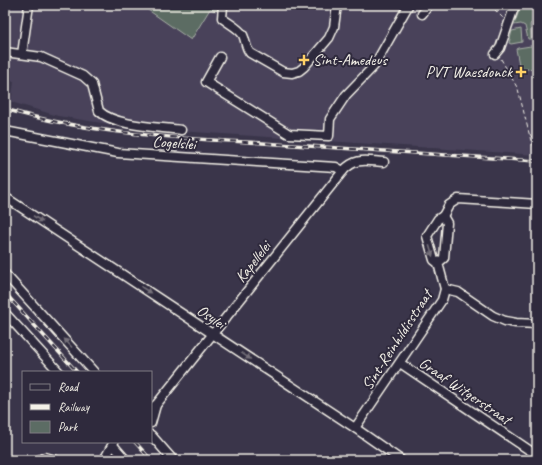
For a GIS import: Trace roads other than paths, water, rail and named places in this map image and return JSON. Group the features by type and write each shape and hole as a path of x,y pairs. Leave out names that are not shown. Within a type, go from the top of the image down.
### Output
{"street":[{"path":"22,54 29,5"},
{"path":"223,5 222,18 240,32 250,53 279,71 288,73 302,69 326,42 332,32 337,5"},
{"path":"422,14 429,5"},
{"path":"495,54 500,48 515,5"},
{"path":"220,57 206,82 290,134 329,136 330,119 346,95 374,66 408,6"},
{"path":"5,52 41,57 83,76 92,84 99,111 118,122 181,130"},
{"name":"Cogelslei","path":"5,131 118,153 336,167 342,171"},
{"name":"Kapellelei","path":"152,418 154,407 213,335 342,171 350,164 357,161 384,162"},
{"name":"Osylei","path":"5,197 355,428 401,460"},
{"path":"438,263 444,258 447,223 443,216 449,205 458,199 537,204"},
{"name":"Sint-Reinhildisstraat","path":"355,428 442,300 445,288 438,263 434,260 427,236 438,219 443,216"},
{"path":"5,274 93,371"},
{"path":"445,288 458,292 493,316 504,321 537,324"},
{"path":"5,313 58,371"},
{"name":"Graaf Witgerstraat","path":"400,363 535,454"},
{"path":"152,436 173,460"},
{"path":"104,460 113,444 126,460"},
{"path":"39,460 45,457 56,460"}],"railway":[{"path":"5,109 68,124 132,134 537,161"},
{"path":"5,293 76,371"},
{"path":"136,443 151,460"}],"place":[{"name":"Sint-Amedeus","path":"304,60"},
{"name":"PVT Waesdonck","path":"521,72"}]}
